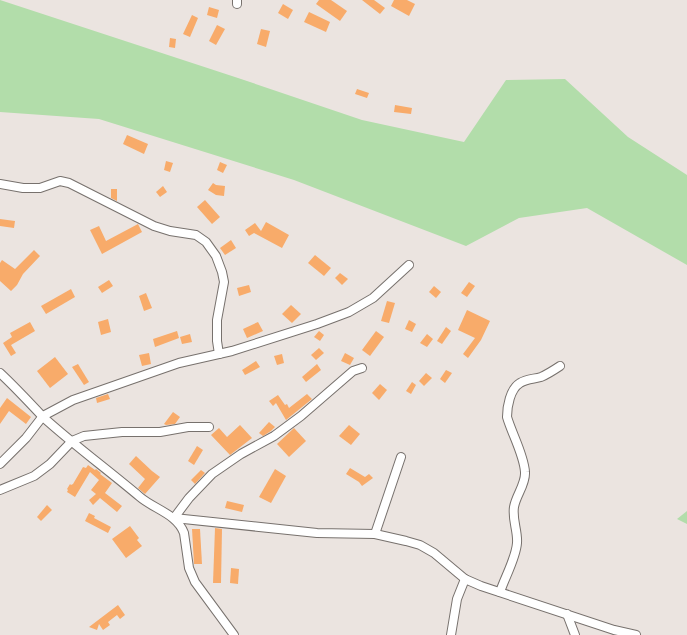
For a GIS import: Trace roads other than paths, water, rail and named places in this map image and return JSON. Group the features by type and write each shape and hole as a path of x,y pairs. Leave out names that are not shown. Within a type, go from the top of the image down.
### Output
{"street":[{"path":"0,184 23,188 40,188 60,181 69,183 154,226 170,231 196,235 206,242 216,256 224,282 217,320 217,341 219,354"},
{"path":"0,464 26,438 43,416 73,400 179,363 219,354 280,336 349,312 373,298 409,265"},
{"path":"500,592 516,550 517,536 513,512 514,504 524,481 525,473 524,463 507,417 507,410 514,389 521,382 540,377 560,366"},
{"path":"174,518 189,498 212,474 241,454 274,436 301,416 353,371 362,368"},
{"path":"0,373 17,388 43,416 72,441 148,504 174,518 317,533 375,534 420,545 434,554 465,579 481,586 614,630 636,635"},
{"path":"0,490 34,476 50,464 72,441 84,436 96,434 160,432 209,427"},
{"path":"375,534 401,457"},
{"path":"174,518 184,533 189,568 195,582 234,635"},
{"path":"452,635 457,599 465,579"},
{"path":"567,614 575,635"}]}
